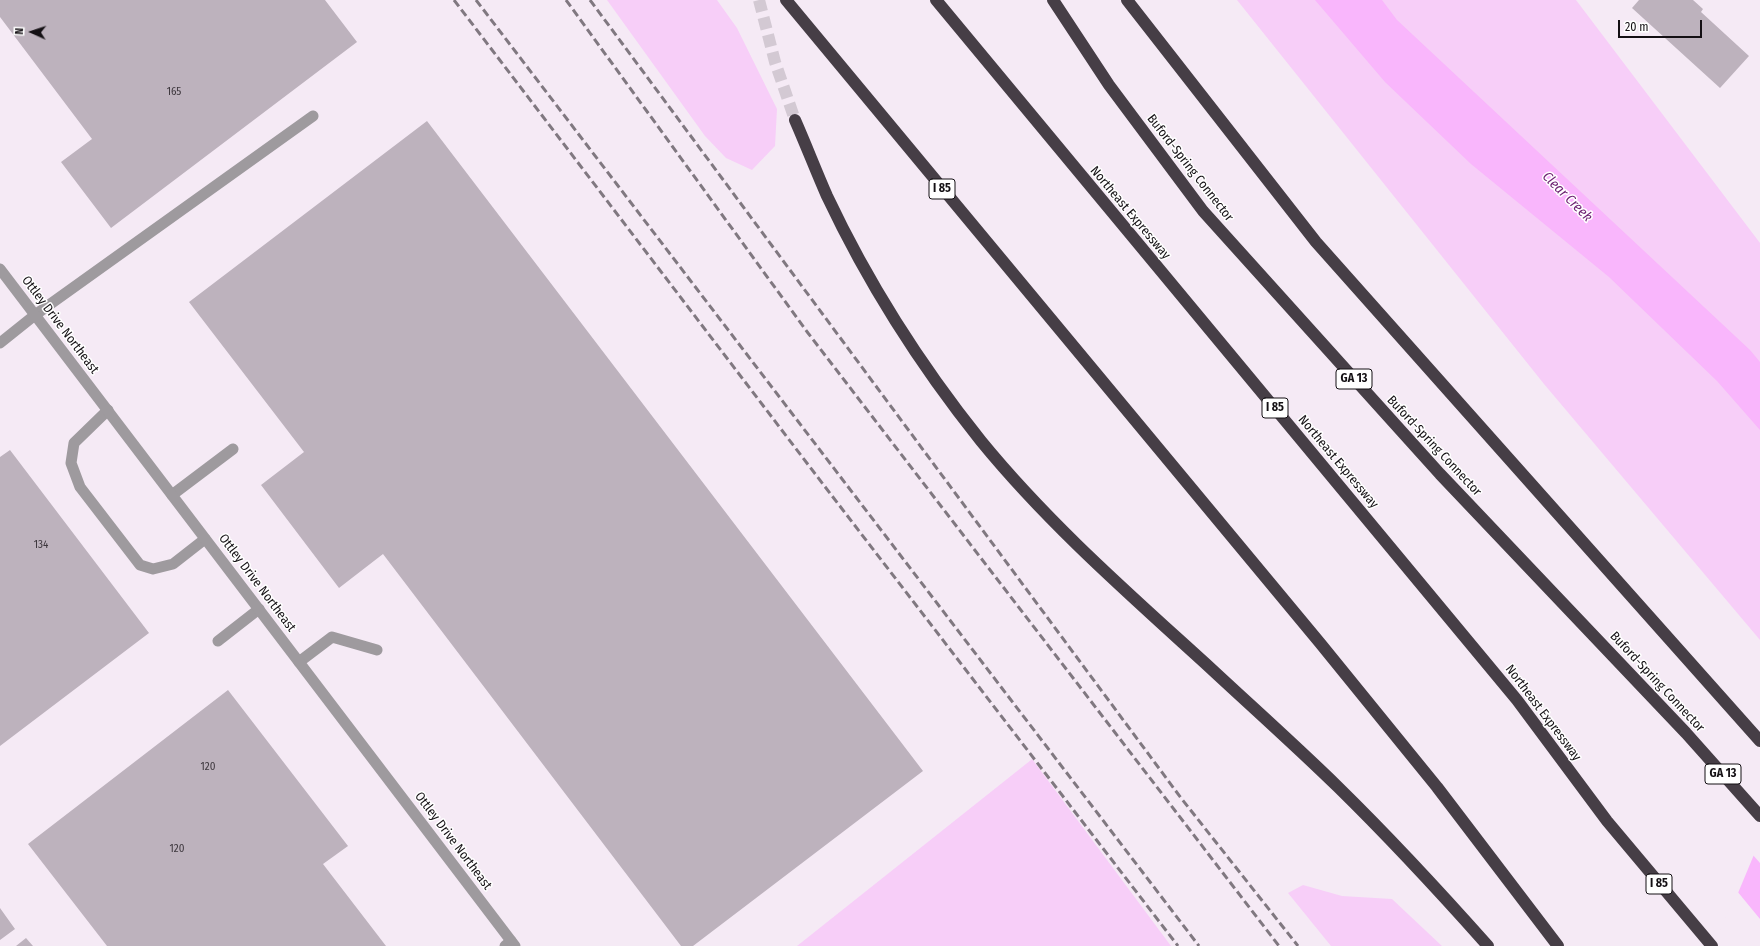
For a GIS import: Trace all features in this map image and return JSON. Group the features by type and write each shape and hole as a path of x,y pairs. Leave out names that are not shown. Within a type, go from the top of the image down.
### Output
{"highway":[{"name":"I 85","path":"786,0 1330,655 1437,787 1558,946"},
{"name":"Northeast Expressway","path":"936,0 1518,700 1607,821 1712,946"},
{"name":"Buford-Spring Connector","path":"1053,0 1109,85 1202,211 1440,474 1686,733 1760,816"},
{"path":"1127,0 1316,242 1760,740"},
{"path":"795,120 828,196 855,251 897,323 927,368 981,440 1021,487 1078,546 1337,786 1434,884 1488,946"}],"street":[{"path":"0,343 35,315 313,116"},
{"name":"Ottley Drive Northeast","path":"0,269 491,914 510,944"},
{"path":"108,410 74,443 71,463 80,487 140,565 153,569 172,564 205,539"},
{"path":"172,495 233,449"},
{"path":"218,642 259,609"},
{"path":"299,662 332,637 377,650"}],"shaded area":[{"path":"607,0 717,0 737,28 777,109 775,146 752,170 726,158 705,136"},
{"path":"1237,0 1576,0 1760,243 1760,640 1544,384"},
{"path":"1032,759 1171,946 797,946 1031,760"},
{"path":"1303,885 1342,896 1392,899 1442,946 1331,946 1288,893"}],"water":[{"name":"Clear Creek","path":"1315,0 1382,0 1397,20 1750,350 1760,362 1760,430 1717,381 1609,277 1471,164 1385,82"},
{"path":"1760,838 1760,946 1716,946 1758,845"}],"pier":[{"path":"1760,836 1760,863 1752,854"},
{"path":"1737,891 1760,919 1760,946 1714,946"}],"building":[{"path":"0,0 325,0 357,42 111,228 61,162 92,139 0,17"},
{"path":"1639,0 1693,0 1703,9 1701,12 1749,56 1720,88 1632,8"},
{"path":"427,121 923,771 693,946 681,946 383,554 339,588 261,485 304,452 189,302"},
{"path":"10,450 149,633 0,746 0,457"},
{"path":"228,690 348,846 323,864 386,946 107,946 28,844"},
{"path":"0,908 15,929 0,940"},
{"path":"26,938 33,946 16,946"}],"tunnel":[{"path":"759,0 775,62 795,120"}],"railway":[{"path":"454,0 816,475 1178,946"},
{"path":"476,0 1199,946"},
{"path":"566,0 808,333 1279,946"},
{"path":"590,0 1181,798 1298,946"}]}
